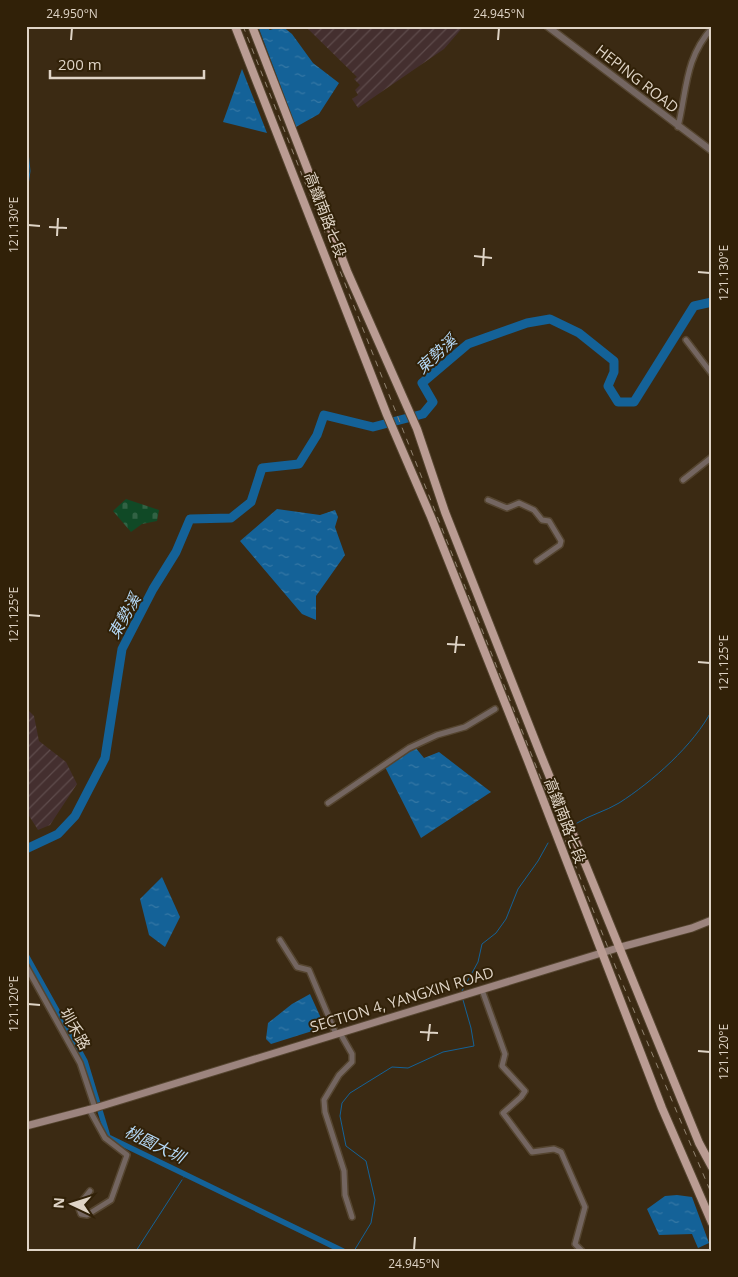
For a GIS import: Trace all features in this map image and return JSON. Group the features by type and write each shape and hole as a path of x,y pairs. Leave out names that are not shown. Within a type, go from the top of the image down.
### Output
{"main road":[{"name":"高鐵南路七段","path":"235,26 393,429 404,464 528,761 662,1108 712,1223"},
{"name":"高鐵南路七段","path":"252,26 347,271 416,426 540,752 621,947 665,1061 712,1167"},
{"name":"SECTION 4, YANGXIN ROAD","path":"26,1126 95,1108 621,947 692,928 712,920"}],"street":[{"name":"HEPING ROAD","path":"547,26 712,151"},
{"path":"678,127 691,59 700,40 712,28"},
{"path":"686,340 712,374"},
{"path":"683,480 712,457"},
{"path":"488,500 507,508 519,503 534,510 542,520 549,521 561,541 560,545 537,561"},
{"path":"328,803 409,748 437,735 465,727 495,709"},
{"path":"280,940 297,967 309,970 338,1034 352,1054 352,1062 339,1075 324,1100 325,1112 344,1171 345,1195 352,1217"},
{"name":"圳禾路","path":"26,966 80,1063 105,1138 127,1155 112,1200 87,1215 81,1214 78,1206 90,1191"},
{"path":"482,990 505,1054 502,1066 524,1091 521,1097 503,1113 532,1152 554,1149 561,1152 585,1204 583,1223 575,1244 582,1251"}],"shaded area":[{"path":"305,26 464,26 444,49 358,108 352,99 358,95 355,90 360,85 354,79 357,77"},
{"path":"26,708 34,716 39,741 66,762 77,784 50,825 38,830 26,811"}],"green space":[{"path":"126,499 159,510 157,521 142,524 131,532 113,511"}],"water":[{"path":"258,26 265,26 270,30 282,26 292,34 313,63 339,83 319,114 296,127"},
{"path":"242,69 267,133 223,122"},
{"path":"277,509 320,515 335,510 338,517 335,527 345,555 316,596 316,620 302,614 240,541"},
{"path":"415,747 424,758 439,752 491,792 421,838 385,767"},
{"path":"162,877 180,917 165,947 149,935 140,899"},
{"path":"310,994 325,1027 271,1044 266,1039 268,1023 292,1004"},
{"path":"665,1196 692,1197 709,1243 698,1248 692,1234 659,1235 647,1209"}],"waterway":[{"path":"26,133 30,171 26,200"},
{"name":"東勢溪","path":"26,849 58,834 75,816 105,758 122,649 153,589 176,552 190,519 231,518 251,502 262,468 299,464 317,435 324,415 373,427 423,414 433,402 422,383 468,344 527,323 550,319 579,333 614,361 614,372 608,386 618,402 634,402 694,306 712,302"},
{"path":"577,823 619,803 645,785 671,762 695,736 712,710"},
{"path":"462,991 478,962 482,944 496,933 506,919 518,889 548,843"},
{"name":"桃園大圳","path":"26,955 85,1061 108,1137 343,1251"},
{"path":"354,1251 371,1223 375,1200 366,1161 346,1146 340,1116 342,1103 350,1093 392,1067 408,1068 443,1052 474,1046 463,1000"},
{"path":"136,1251 182,1180"}],"railway":[{"path":"243,26 618,973 712,1195"}]}
